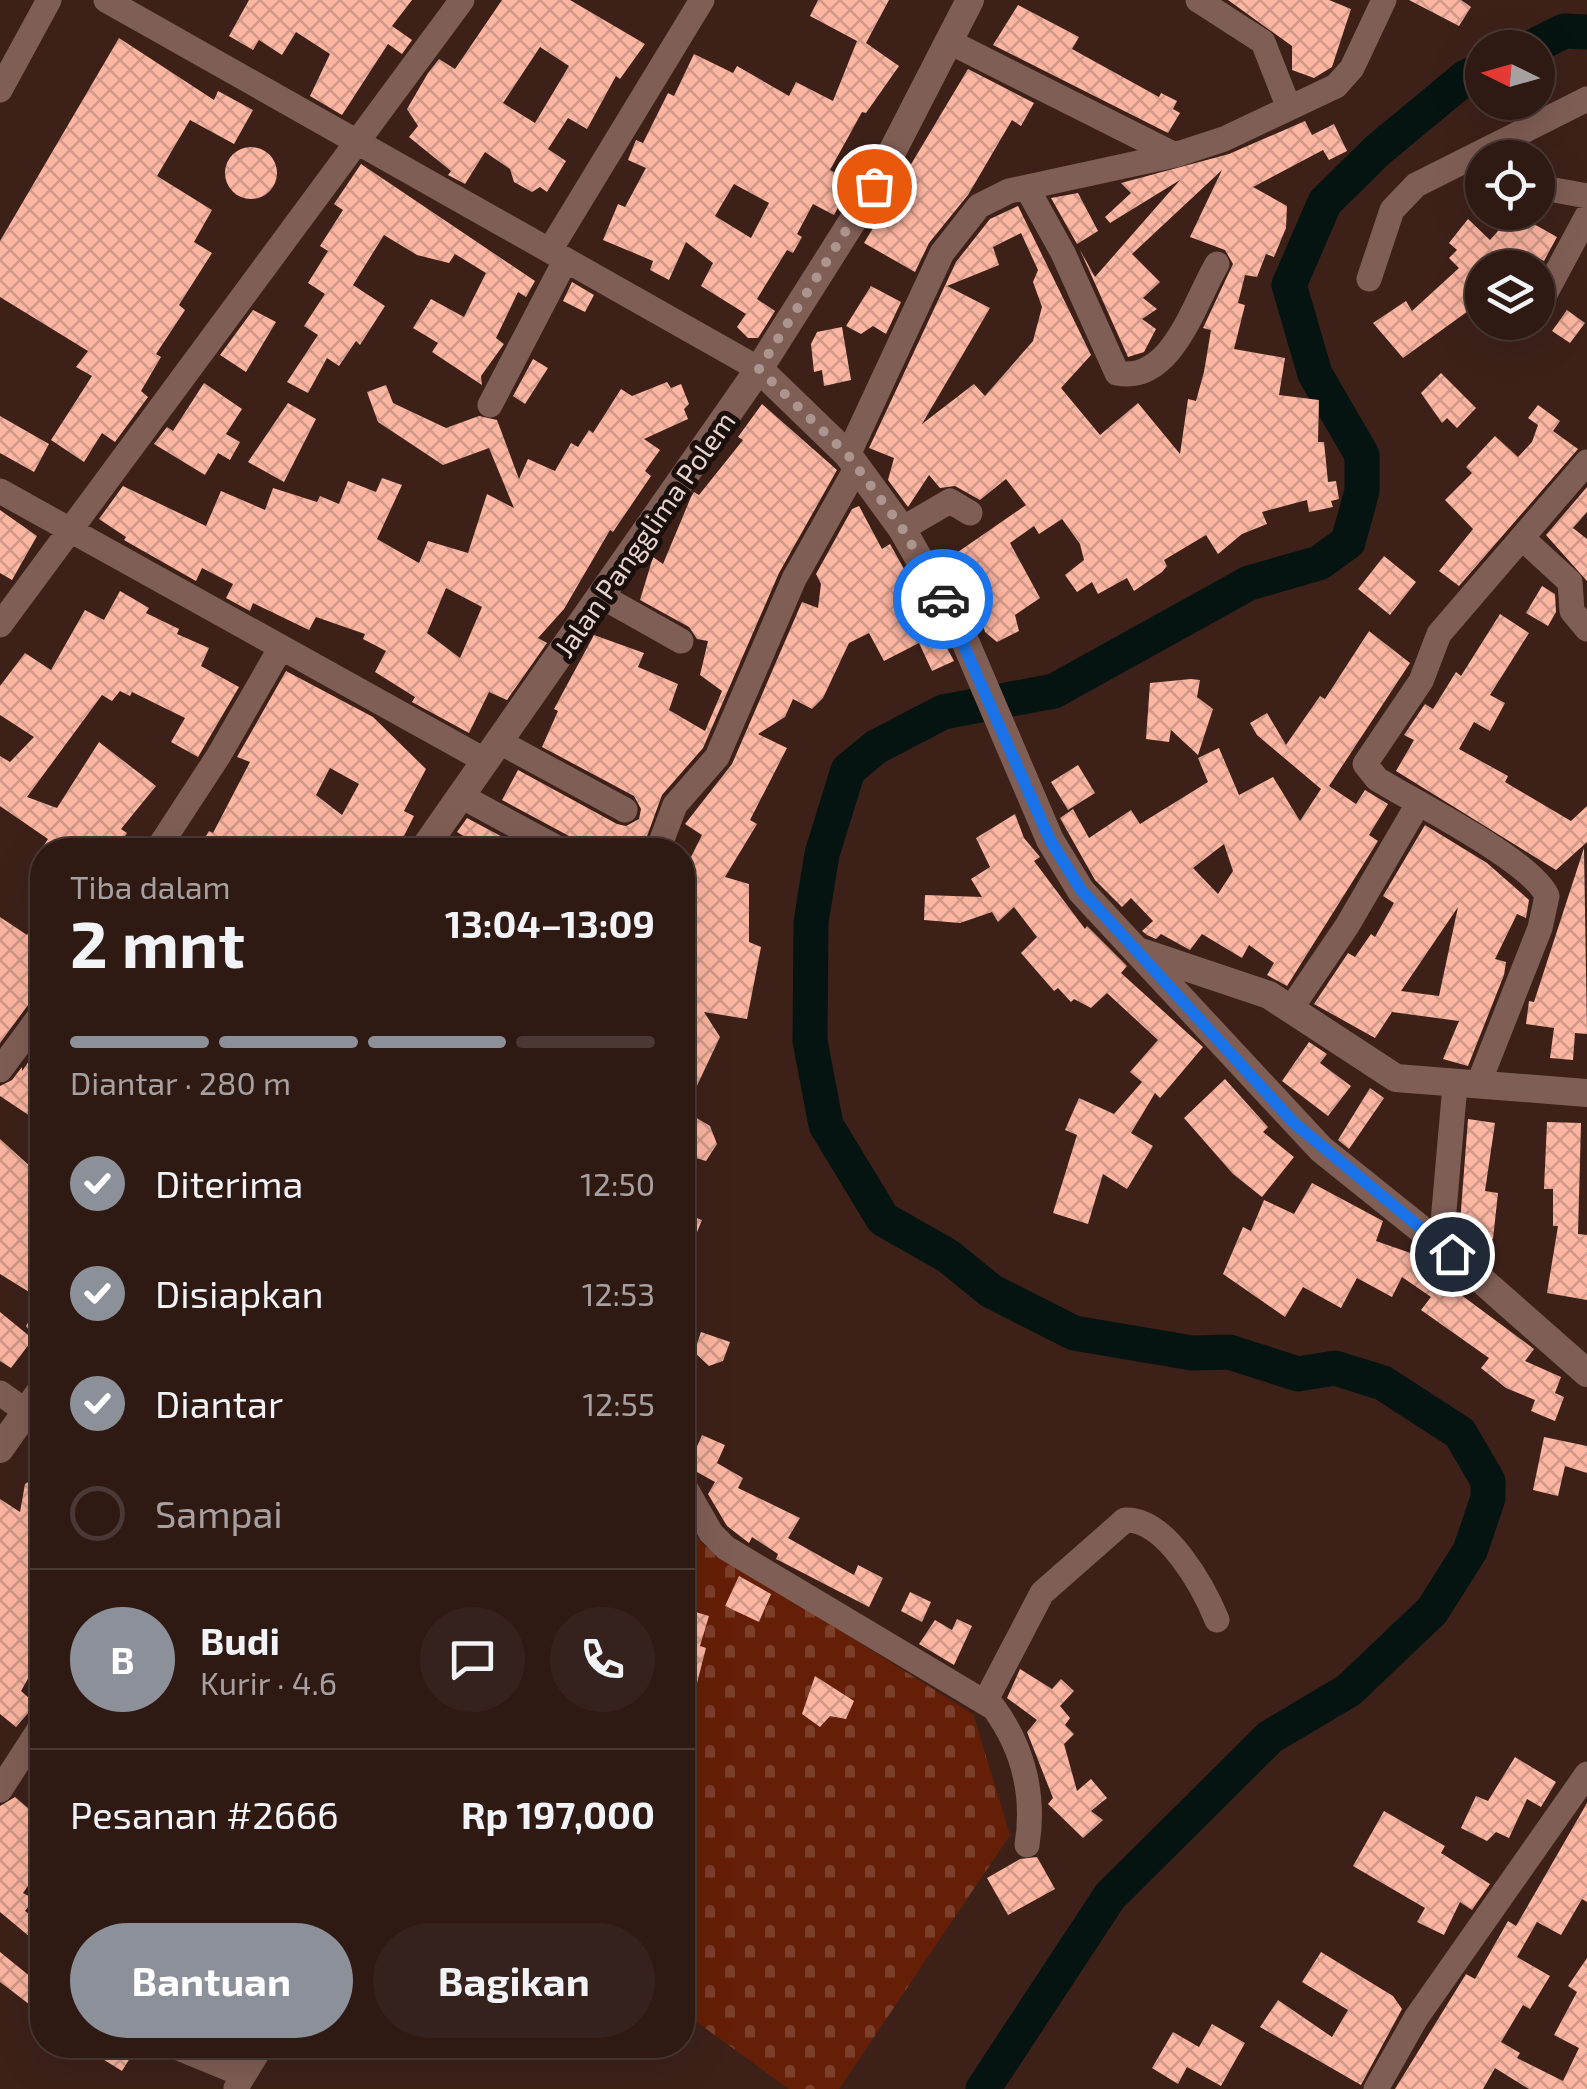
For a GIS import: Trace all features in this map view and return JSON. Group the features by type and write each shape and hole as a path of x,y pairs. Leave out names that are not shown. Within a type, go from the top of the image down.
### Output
{"street":[{"path":"0,90 49,0"},
{"path":"106,0 759,369 852,461 902,528 962,634 1034,803 1081,890 1294,1123 1587,1374"},
{"path":"0,625 462,0"},
{"path":"490,405 558,256 702,0"},
{"name":"Jalan Pangglima Polem","path":"431,838 759,369 874,186 970,0"},
{"path":"1198,0 1263,42 1289,108"},
{"path":"662,838 675,804 717,757 794,579 957,230 992,198 1175,156 1289,108 1346,78 1384,0"},
{"path":"948,41 1175,156"},
{"path":"1517,140 1587,100"},
{"path":"1368,279 1392,210 1416,185 1465,165"},
{"path":"1027,188 1063,254 1116,373 1139,375 1158,365 1217,264"},
{"path":"1555,190 1587,196"},
{"path":"1555,275 1587,216"},
{"path":"1441,1245 1466,1085 1540,928 1547,896 1538,881 1510,859 1377,779 1365,767 1366,761 1414,694 1439,634 1587,462"},
{"path":"0,491 280,649 625,810"},
{"path":"902,528 950,501 970,513"},
{"path":"1522,538 1570,582 1572,612 1587,629"},
{"path":"601,596 681,641"},
{"path":"165,838 220,755 280,649"},
{"path":"461,796 539,838"},
{"path":"1292,1007 1347,926 1418,804"},
{"path":"1141,952 1226,978 1292,1007 1396,1078 1587,1093"},
{"path":"0,1070 30,1029"},
{"path":"0,1392 30,1399"},
{"path":"0,1450 30,1407"},
{"path":"695,1505 711,1533 726,1548 986,1700 1016,1744 1025,1774 1031,1822 1027,1845"},
{"path":"986,1700 1042,1593 1125,1520 1149,1527 1188,1565 1218,1620"},
{"path":"3,1779 30,1742"},
{"path":"1376,2089 1416,2018 1583,1787"},
{"path":"195,2058 240,2082 254,2058"}],"green space":[{"path":"695,1534 702,1544 973,1714 1010,1835 839,2089 789,2089 695,2021"}],"building":[{"path":"249,0 412,0 392,26 412,40 402,54 388,44 342,115 310,96 330,54 296,32 282,55 259,40 253,50 229,36"},
{"path":"502,0 570,0 645,44 620,79 616,76 587,129 568,118 548,149 566,161 547,192 540,187 532,192 514,182 510,169 485,152 465,184 448,175 451,171 409,137 418,126 407,109 428,73 439,59 455,69","holes":["540,47 569,66 535,123 503,103"]},
{"path":"818,0 889,0 866,43 899,66 866,113 862,112 830,170 852,182 834,215 813,204 797,234 802,237 793,253 787,250 757,299 775,311 758,338 748,338 737,327 746,314 701,286 713,263 686,242 669,280 650,270 653,261 603,240 618,204 625,207 646,168 628,160 636,140 643,143 668,93 674,96 694,54 733,73 737,66 789,96 796,82 833,101 857,41 810,16","holes":["734,184 769,203 751,238 715,216"]},
{"path":"1228,0 1329,0 1351,9 1332,67 1314,78 1292,70 1292,46"},
{"path":"1409,0 1461,0 1471,7 1459,26"},
{"path":"1018,5 1079,37 1072,49 1159,97 1161,93 1177,101 1173,109 1180,113 1168,133 993,45"},
{"path":"119,38 214,100 218,91 253,110 234,144 190,120 157,176 212,210 194,242 212,253 179,305 185,310 156,354 161,357 141,391 148,397 115,442 102,433 84,462 51,440 92,376 76,367 88,351 0,297 0,241"},
{"path":"968,69 1034,103 1021,126 1012,120 968,195 929,243 915,272 864,243"},
{"path":"1305,121 1312,135 1334,124 1347,151 1329,160 1323,150 1253,187 1287,206 1286,228 1274,257 1266,254 1257,277 1245,275 1238,303 1245,305 1234,349 1285,358 1279,395 1319,400 1318,442 1324,442 1328,482 1336,481 1339,499 1331,501 1333,507 1309,512 1307,500 1262,512 1267,524 1242,534 1218,554 1206,535 1164,560 1167,566 1162,572 1134,591 1127,578 1098,594 1092,582 1077,592 1065,575 1084,560 1080,544 1062,519 1039,534 1034,526 1010,543 1040,598 1015,615 1019,631 997,642 985,632 972,587 959,594 942,563 1026,505 1006,479 980,500 955,486 940,488 929,475 908,507 888,480 894,458 869,448 956,262 990,219 1018,206 1091,355 1061,388 1100,435 1138,403 1180,454 1188,399 1196,401 1204,372 1211,330 1203,328 1233,264 1225,250 1190,237 1222,170 1132,254 1160,282 1143,298 1157,309 1142,319 1156,329 1144,352 1128,357 1080,250 1095,277 1180,180 1110,223 1105,217 1131,193 1121,183 1229,154","holes":["1021,233 1038,270 1033,282 1042,307 1033,341 985,396 974,384 922,424 990,308 947,286 999,265 993,247"]},
{"path":"251,147 269,155 277,173 269,191 251,199 233,191 225,173 233,155"},
{"path":"361,164 535,281 526,297 518,292 496,338 504,344 481,376 482,385 432,352 438,343 413,328 431,299 464,317 486,273 455,254 449,263 417,255 384,235 353,285 385,306 360,345 356,341 339,366 327,358 308,393 287,382 318,335 304,326 325,294 308,283 328,251 320,246 343,210 334,204"},
{"path":"1078,193 1098,231 1077,244 1051,198"},
{"path":"1465,223 1465,230 1480,230 1490,240 1499,230 1544,230 1557,237 1550,250 1465,250 1465,313 1403,358 1373,323 1406,301 1412,311 1459,268 1449,258 1457,250 1449,243"},
{"path":"572,282 594,295 585,312 563,301"},
{"path":"871,286 901,302 886,334 873,326 861,334 846,326"},
{"path":"253,310 276,322 246,372 220,355"},
{"path":"1567,310 1585,323 1570,343 1555,333"},
{"path":"842,327 851,380 824,386 822,370 814,372 811,344 817,332"},
{"path":"533,359 548,368 525,404 513,396"},
{"path":"1441,373 1476,408 1457,428 1447,418 1442,423 1421,393"},
{"path":"667,382 671,388 681,384 689,404 684,409 688,419 644,439 660,450 645,471 651,476 613,532 610,530 564,609 538,638 547,643 507,700 489,692 469,733 412,702 415,697 375,672 386,651 363,639 365,634 316,617 309,630 253,603 250,611 226,598 233,584 202,568 196,581 124,540 126,537 99,519 123,486 206,526 221,491 265,510 273,488 317,502 320,496 339,504 348,481 376,492 382,478 402,485 377,539 419,563 428,541 468,553 487,494 514,508 489,448 443,465 378,422 367,392 386,385 393,403 446,428 479,416 497,420 519,479 528,459 555,471 571,443 578,447 589,430 593,433 621,389 632,396","holes":["446,588 482,607 460,658 427,633"]},
{"path":"204,383 242,409 226,434 240,442 230,460 218,453 205,475 154,444 167,427 173,431"},
{"path":"288,403 316,419 284,482 248,462"},
{"path":"762,404 837,470 779,573 703,748 662,795 646,838 570,838 502,800 518,770 617,824 626,826 639,819 641,809 634,796 542,747 558,711 554,709 594,635 644,653 638,667 678,684 669,710 705,731 722,691 700,675 708,641 697,639 689,627 640,600 653,557 663,564 691,497 694,492 699,495 743,440 738,437"},
{"path":"1538,405 1560,421 1553,431 1578,449 1459,586 1439,571 1473,529 1445,500 1472,473 1466,467 1495,436 1518,457 1532,442 1538,425 1528,418"},
{"path":"0,416 49,444 34,472 0,453"},
{"path":"1587,487 1587,512 1573,528 1587,539 1587,581 1546,535"},
{"path":"859,506 882,549 890,544 904,569 900,573 905,570 954,661 932,671 919,643 884,661 869,633 849,643 823,698 812,709 793,699 785,717 758,734 787,748 750,820 757,824 725,877 749,884 749,942 761,947 747,1019 704,1012 720,1037 695,1090 695,849 702,835 685,824 732,764 802,602 818,608 821,584 816,574 852,509"},
{"path":"0,510 37,536 12,580 0,573"},
{"path":"1384,556 1416,582 1390,615 1358,589"},
{"path":"1542,586 1555,594 1556,612 1548,626 1526,613"},
{"path":"120,591 149,608 146,613 179,629 177,634 209,648 201,666 239,687 198,757 171,742 185,718 132,692 130,696 120,691 112,701 102,695 27,797 57,808 99,742 156,786 121,829 127,833 124,838 47,838 0,806 0,756 10,762 34,737 0,715 0,686 25,653 51,670 85,610 104,620"},
{"path":"1500,614 1529,633 1490,695 1505,703 1490,731 1474,722 1459,749 1508,776 1505,782 1571,821 1587,806 1587,842 1556,870 1396,771 1414,740 1404,735 1425,704 1433,709 1456,672 1461,676"},
{"path":"1369,631 1410,663 1329,786 1356,804 1365,790 1388,804 1369,835 1378,841 1287,986 1267,975 1274,963 1249,945 1242,958 1202,934 1190,950 1161,934 1156,939 1147,935 1142,931 1153,921 1131,898 1122,907 1095,880 1060,818 1073,809 1089,838 1131,810 1140,824 1208,782 1198,758 1219,748 1239,795 1273,777 1300,821 1321,789 1257,735 1250,723 1267,713 1286,745 1320,696 1325,699","holes":["1224,844 1233,871 1218,894 1193,868"]},
{"path":"286,671 373,717 426,769 404,811 414,816 403,838 205,838 209,831 213,833 250,762 237,757","holes":["330,768 359,784 342,815 316,795"]},
{"path":"1200,680 1197,697 1213,709 1198,755 1171,730 1169,742 1146,739 1150,683"},
{"path":"1078,765 1095,793 1068,810 1051,782"},
{"path":"1015,814 1024,838 1040,857 1034,861 1085,929 1087,926 1127,966 1121,973 1203,1047 1160,1098 1155,1093 1131,1133 1153,1146 1127,1189 1103,1174 1088,1224 1053,1213 1077,1135 1065,1130 1079,1098 1114,1114 1142,1082 1130,1072 1158,1040 1107,993 1091,1008 1074,999 1071,1002 1058,988 1054,991 1021,953 1037,937 1014,907 998,922 992,912 960,923 924,920 925,895 982,897 971,879 990,867 976,838"},
{"path":"467,818 504,838 467,838 457,832"},
{"path":"1425,825 1487,863 1529,900 1526,918 1517,914 1495,959 1506,962 1504,975 1468,1066 1443,1059 1459,1021 1392,1012 1375,1038 1314,1004 1348,953 1355,957 1371,934 1375,937 1394,903 1383,896","holes":["1458,907 1439,996 1401,991"]},
{"path":"1584,848 1587,1034 1575,1033 1573,1060 1550,1058 1554,1028 1526,1024 1529,1001 1534,1002"},
{"path":"0,917 27,935 30,930 30,1002 0,1043"},
{"path":"1309,1042 1327,1054 1320,1063 1351,1086 1328,1116 1282,1081"},
{"path":"30,1060 30,1116 0,1096 0,1086 12,1080 22,1067 22,1071"},
{"path":"1225,1079 1268,1127 1263,1132 1294,1157 1262,1197 1233,1174 1184,1118"},
{"path":"1370,1088 1384,1098 1349,1149 1338,1140"},
{"path":"695,1117 710,1126 717,1144 706,1161 695,1158"},
{"path":"1468,1119 1495,1123 1485,1191 1498,1193 1493,1239 1459,1236"},
{"path":"1547,1122 1581,1123 1578,1234 1587,1235 1587,1300 1547,1293 1558,1226 1553,1226 1553,1189 1544,1189"},
{"path":"0,1139 30,1166 30,1293 0,1274"},
{"path":"1312,1183 1383,1221 1376,1241 1419,1256 1422,1252 1443,1269 1437,1277 1534,1349 1525,1361 1561,1377 1555,1393 1564,1397 1555,1421 1531,1411 1535,1400 1506,1388 1481,1368 1489,1358 1421,1310 1431,1297 1402,1277 1392,1297 1357,1278 1341,1308 1303,1287 1285,1317 1223,1274 1243,1227 1251,1231 1264,1200 1294,1214"},
{"path":"695,1217 702,1220 695,1237"},
{"path":"0,1312 30,1337 30,1343 11,1368 0,1361"},
{"path":"701,1332 730,1342 723,1361 709,1366 695,1349"},
{"path":"702,1435 725,1445 717,1463 743,1478 738,1488 800,1518 788,1538 854,1575 858,1565 883,1578 869,1607 776,1559 778,1554 752,1537 749,1543 727,1526 708,1494 715,1482 695,1471 695,1451"},
{"path":"1544,1437 1587,1446 1587,1473 1565,1466 1558,1496 1533,1490"},
{"path":"30,1481 30,1675 21,1691 30,1699 30,1711 16,1727 0,1714 0,1499 20,1512 25,1484"},
{"path":"739,1576 771,1594 759,1622 725,1606"},
{"path":"910,1592 931,1602 922,1622 901,1611"},
{"path":"695,1612 709,1616 700,1646 706,1648 696,1687"},
{"path":"957,1619 972,1626 954,1665 919,1644 935,1620 952,1630"},
{"path":"1020,1669 1052,1689 1061,1679 1074,1691 1060,1706 1070,1718 1065,1725 1074,1734 1064,1744 1077,1791 1091,1779 1107,1798 1091,1811 1103,1820 1083,1838 1048,1804 1053,1798 1027,1732 1037,1720 1007,1698"},
{"path":"815,1676 854,1701 846,1719 830,1716 820,1727 802,1714"},
{"path":"1515,1757 1556,1782 1541,1807 1527,1799 1509,1838 1496,1832 1487,1841 1461,1828 1476,1796 1488,1801"},
{"path":"15,1797 30,1810 30,1883 23,1893 30,1897 25,1911 30,1915 30,1937 0,1912 0,1806"},
{"path":"1587,1803 1587,1902 1582,1899 1561,1935 1537,1922 1517,1957 1550,1976 1530,2009 1523,2005 1501,2042 1520,2053 1517,2058 1563,2081 1579,2048 1554,2035 1577,1992 1568,1986 1587,1958 1587,2089 1529,2089 1495,2068 1483,2089 1395,2089 1466,1974 1475,1979 1508,1921 1516,1926"},
{"path":"1384,1811 1445,1846 1441,1853 1490,1884 1472,1910 1460,1902 1444,1935 1417,1922 1425,1908 1353,1866"},
{"path":"1037,1857 1055,1889 1008,1915 987,1878 1020,1859"},
{"path":"0,1952 30,1976 30,2005 0,1982"},
{"path":"1321,1952 1393,1996 1402,2009 1361,2085 1260,2027 1278,2000 1332,2037 1348,2010 1302,1982"},
{"path":"1212,2024 1245,2043 1221,2086 1187,2067 1178,2084 1152,2068 1173,2032 1199,2047"},
{"path":"101,2058 130,2058 122,2071"}],"waterway":[{"path":"1555,36 1564,31 1587,32"},
{"path":"983,2089 1110,1896 1270,1737 1349,1690 1432,1611 1470,1551 1488,1498 1488,1481 1460,1433 1383,1383 1335,1368 1298,1374 1229,1352 1192,1353 1074,1333 991,1291 948,1256 883,1219 826,1125 810,1041 811,922 822,854 848,770 876,747 943,712 1054,691 1249,583 1319,563 1348,542 1362,491 1362,455 1315,374 1289,285 1325,202 1378,150 1465,78"}],"way so far":[{"path":"874,186 759,369 848,455 902,528 943,599"}],"route":[{"path":"943,599 962,634 1050,840 1081,890 1294,1123 1452,1254"}]}
